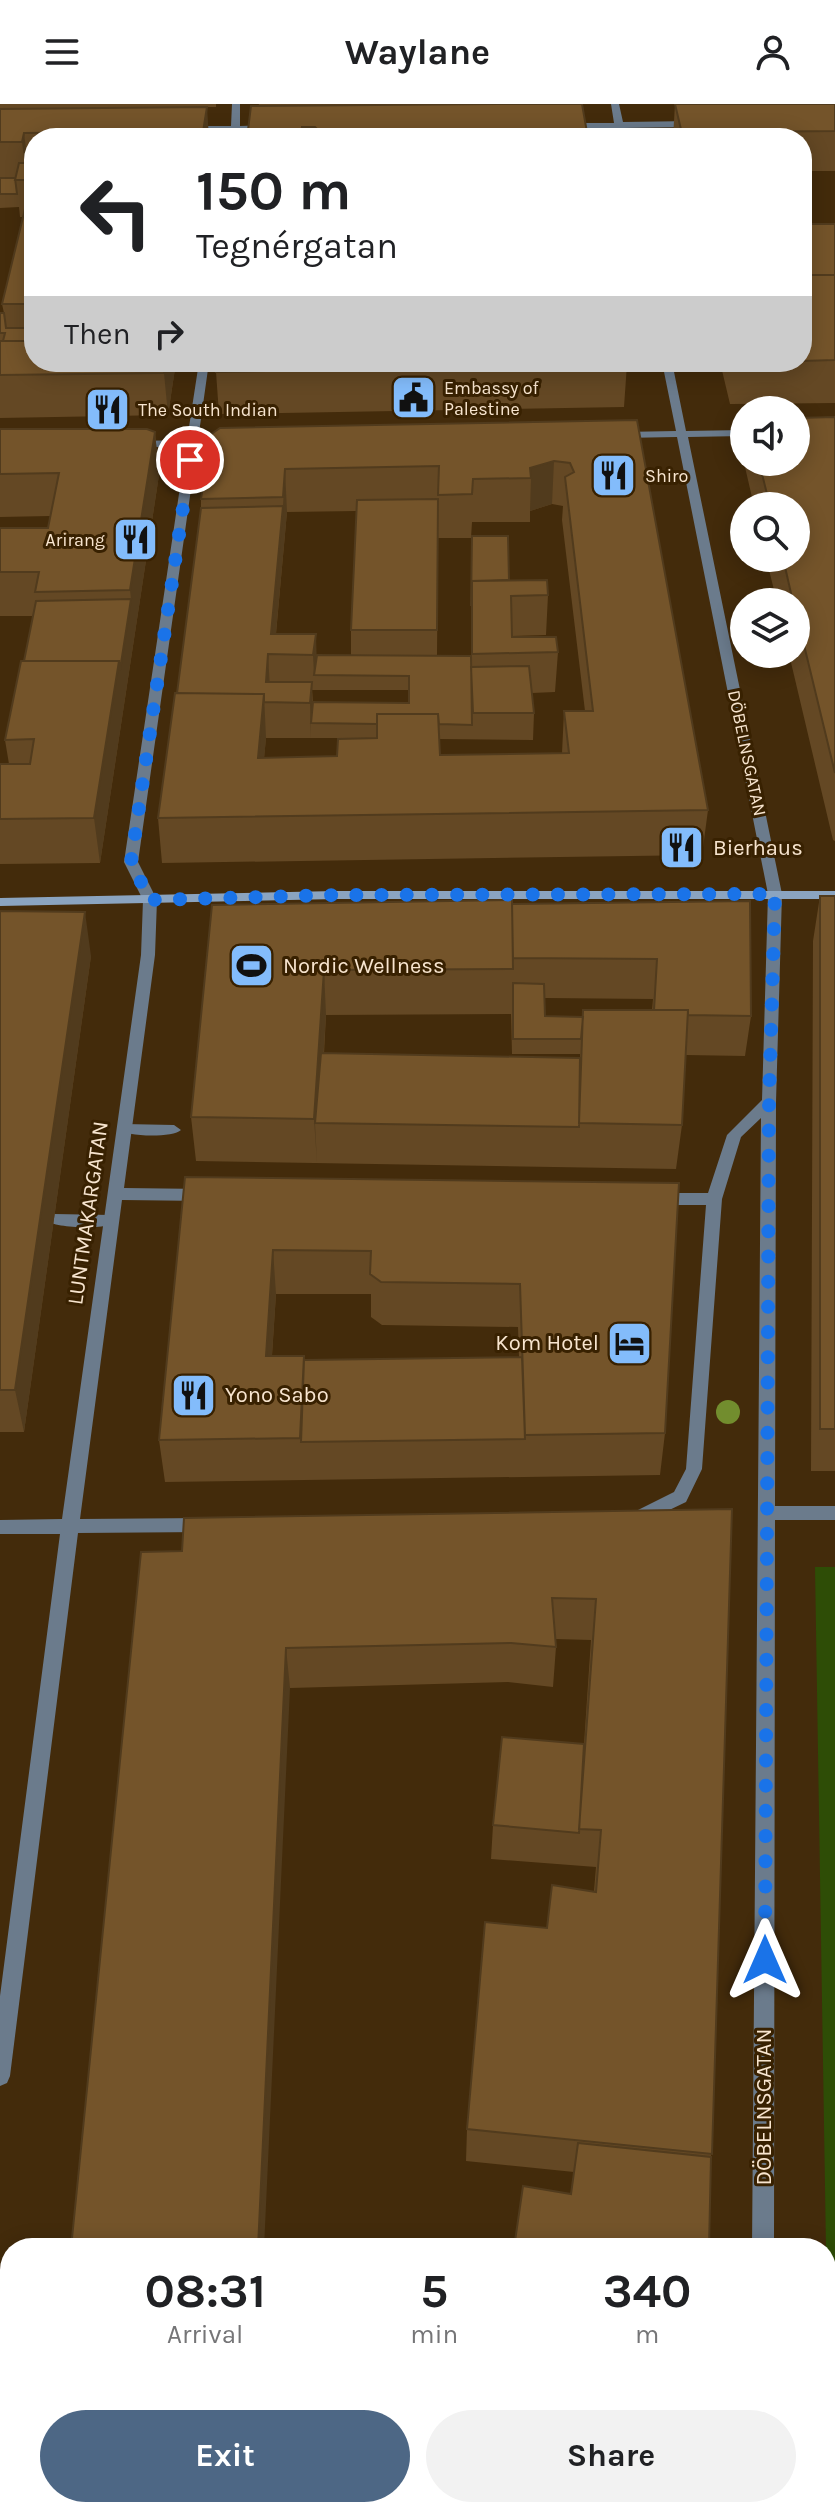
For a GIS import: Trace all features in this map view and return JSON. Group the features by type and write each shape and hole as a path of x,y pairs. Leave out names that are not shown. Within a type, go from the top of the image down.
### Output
{"street":[{"path":"236,104 236,128"},
{"path":"615,104 620,128"},
{"path":"556,126 702,124"},
{"name":"LUNTMAKARGATAN","path":"0,2076 70,1526 148,955 150,900 131,862 203,372"},
{"name":"DÖBELNSGATAN","path":"669,372 775,894 769,1102 763,2238"},
{"path":"602,436 730,433"},
{"path":"124,444 251,442"},
{"path":"0,902 336,895 835,895"},
{"path":"618,1520 634,1520 680,1497 694,1469 714,1199 734,1135 769,1102"},
{"path":"124,1129 174,1130"},
{"path":"115,1194 225,1195"},
{"path":"635,1199 714,1199"},
{"path":"54,1220 111,1221"},
{"path":"767,1513 835,1513"},
{"path":"0,1527 226,1524"}],"green space":[{"path":"815,1567 835,1567 835,2238 826,2238"}],"building":[{"path":"582,104 586,128 248,128 251,106"},
{"path":"675,104 835,104 835,131 812,131 812,128 681,128"},
{"path":"207,107 204,128 24,128 22,142 0,142 0,109"},
{"path":"19,163 24,163 24,180 15,180"},
{"path":"0,178 15,178 17,194 0,194"},
{"path":"24,213 24,304 2,304"},
{"path":"812,224 835,224 835,275 812,275"},
{"path":"812,275 835,275 835,360 812,361"},
{"path":"0,313 4,313 6,328 24,328 24,341 3,341 5,333 0,333"},
{"path":"0,341 24,341 24,372 164,372 164,373 0,375"},
{"path":"835,417 835,773 810,668 810,588 790,588 786,572 810,572 810,492 766,492 762,476 810,476 810,418"},
{"path":"637,420 708,810 158,818 175,693 264,694 258,758 337,756 338,739 377,738 377,714 438,714 440,755 569,753 564,711 593,711 565,477 574,472 570,463 554,461 530,468 531,478 473,479 472,494 438,495 439,466 285,469 283,497 201,499 210,435 220,428"},
{"path":"0,429 147,429 155,432 130,590 35,592 39,572 0,572 0,528 48,528 59,473 0,474"},
{"path":"438,499 437,630 351,630 357,500"},
{"path":"283,506 271,634 316,634 313,655 268,654 266,682 312,682 310,703 264,702 264,694 177,693 201,508"},
{"path":"472,536 508,536 509,580 472,581 471,606"},
{"path":"547,580 548,595 511,596 512,637 556,637 558,652 472,654 472,581"},
{"path":"131,599 120,670 119,661 24,661 36,601"},
{"path":"317,655 471,656 472,725 439,724 438,714 377,714 377,724 311,723 313,702 409,703 409,676 314,675"},
{"path":"21,661 119,661 94,818 0,819 0,764 30,764 34,739 5,740"},
{"path":"529,666 534,713 473,713 471,667"},
{"path":"820,896 835,896 835,1429 820,1429"},
{"path":"512,900 513,969 324,970 314,1119 191,1117 212,905"},
{"path":"750,901 751,1016 688,1015 688,1010 654,1010 657,959 513,958 512,904"},
{"path":"0,911 85,912 15,1390 0,1390"},
{"path":"513,983 544,984 545,1016 583,1017 581,1039 513,1039"},
{"path":"583,1010 688,1010 682,1125 579,1123"},
{"path":"321,1053 580,1058 579,1127 315,1123"},
{"path":"185,1177 679,1183 665,1433 525,1435 520,1284 381,1282 370,1274 371,1251 273,1250 266,1356 304,1356 300,1438 159,1440"},
{"path":"522,1357 525,1439 301,1442 304,1360"},
{"path":"732,1509 712,2154 467,2129 485,1922 547,1928 552,1885 596,1892 601,1830 579,1829 596,1599 552,1598 556,1647 511,1643 286,1648 258,2238 72,2238 141,1552 182,1551 184,1518"},
{"path":"502,1737 584,1744 579,1833 493,1825"},
{"path":"578,2143 711,2157 709,2238 515,2238 523,2186 571,2194"}],"place":[{"name":"Embassy of Palestine","path":"413,398"},
{"name":"The South Indian","path":"107,410"},
{"name":"Shiro","path":"614,476"},
{"name":"Arirang","path":"136,540"},
{"name":"Bierhaus","path":"682,848"},
{"name":"Nordic Wellness","path":"252,966"},
{"name":"Kom Hotel","path":"630,1343"},
{"name":"Yono Sabo","path":"194,1395"}],"route":[{"path":"190,460 131,862 150,900 336,895 775,894 769,1102 765,1960"}]}
